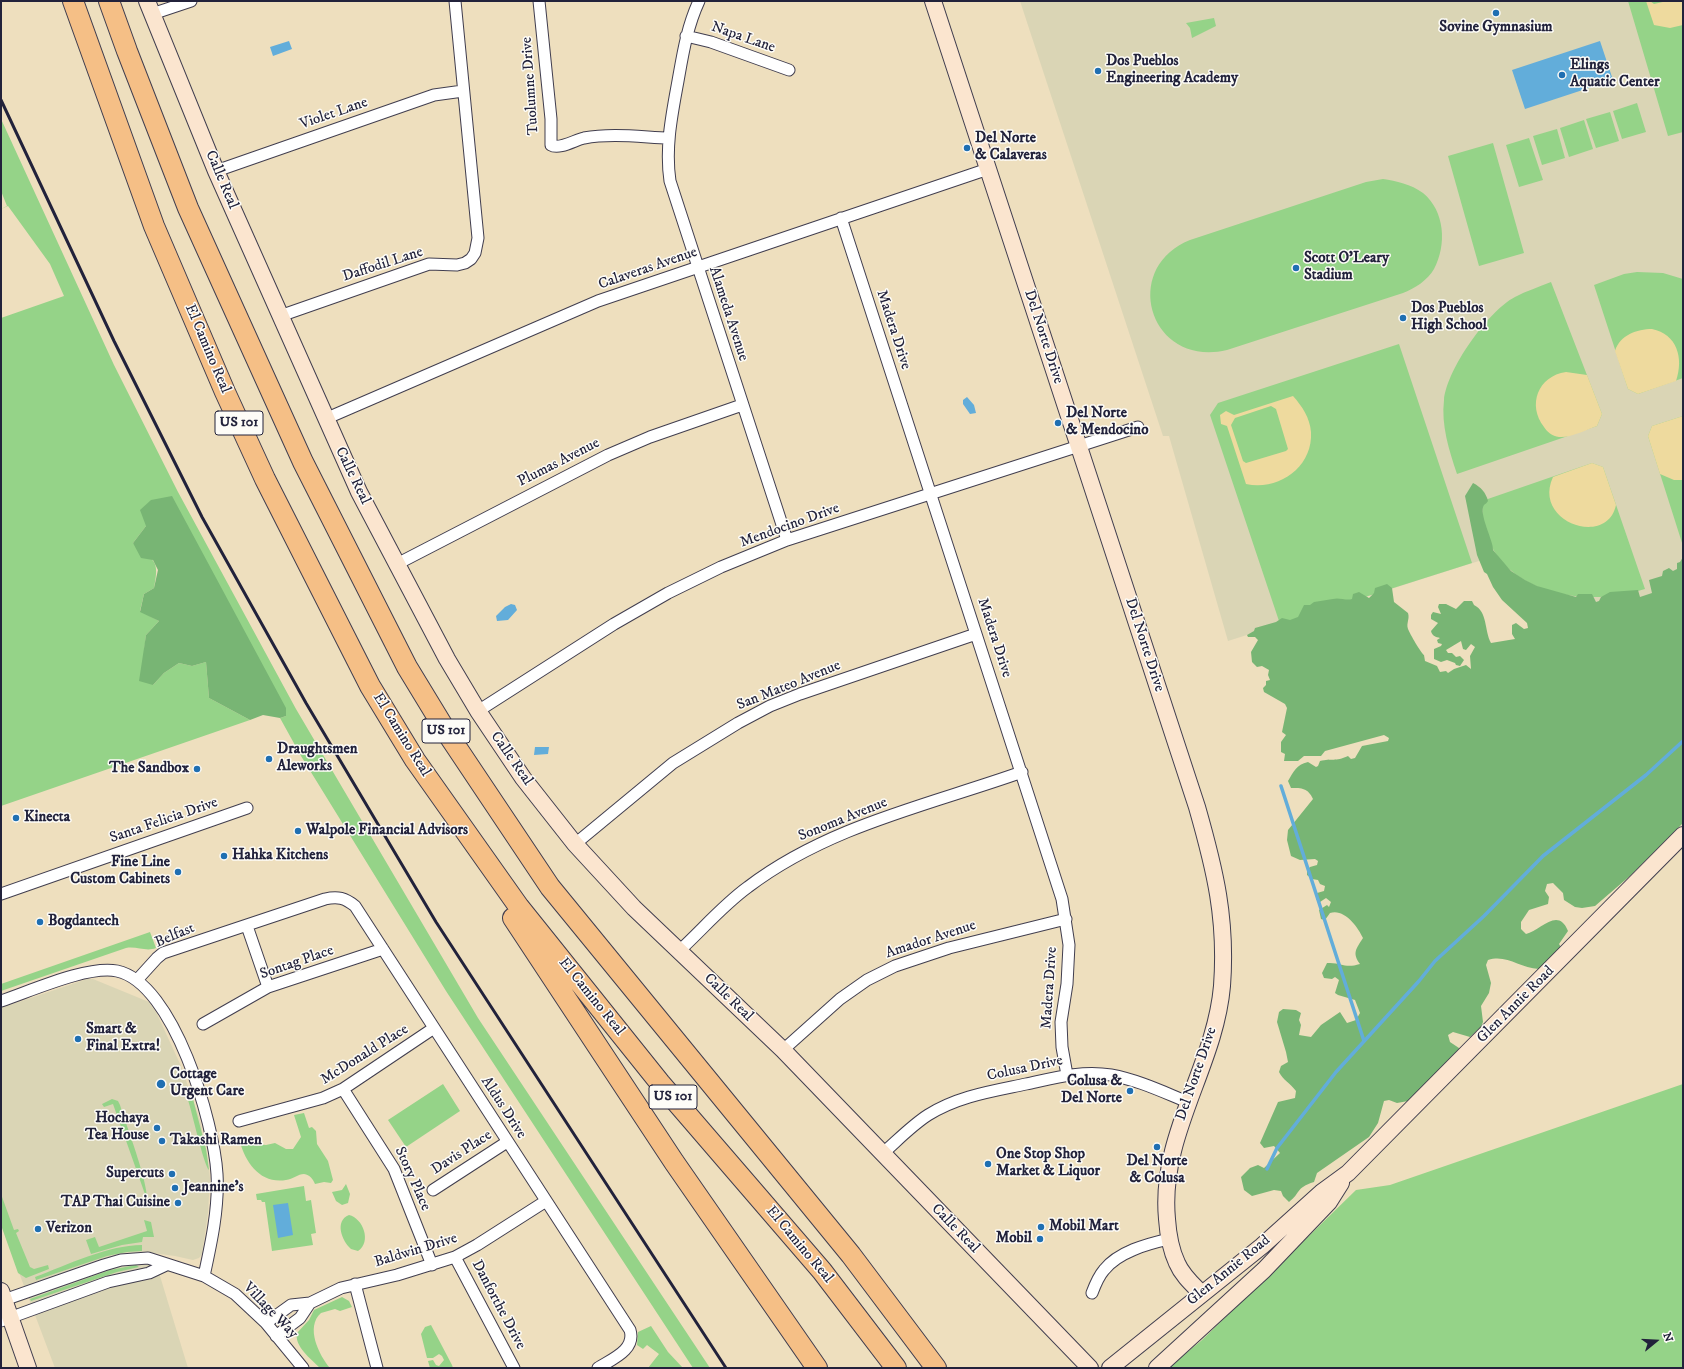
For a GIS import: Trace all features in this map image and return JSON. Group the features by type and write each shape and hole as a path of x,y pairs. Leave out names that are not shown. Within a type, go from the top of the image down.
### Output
{"highway":[{"name":"El Camino Real","path":"73,1 154,226 225,392 265,480 370,686 415,760 519,908 660,1083 822,1271 896,1368"},
{"name":"US 101","path":"109,1 188,208 303,462 407,667 449,736 550,887 851,1255 936,1368"},
{"path":"457,821 510,914 674,1162 818,1368"},
{"path":"851,1255 948,1368"}],"street":[{"path":"150,8 191,1"},
{"path":"455,1 463,91"},
{"name":"Tuolumne Drive","path":"539,1 551,119 551,145 557,146 574,140 597,137 669,138"},
{"name":"Alameda Avenue","path":"699,1 686,36 669,138 668,167 670,181 697,268 787,540"},
{"name":"Del Norte Drive","path":"932,1 1195,801 1218,884 1223,940 1222,986 1210,1042 1174,1144 1168,1174 1166,1206 1169,1239 1177,1264 1186,1277 1201,1293"},
{"name":"Calle Real","path":"150,8 216,171 325,419 359,492 447,659 478,711 523,778 575,844 634,908 783,1050 1090,1368"},
{"name":"Napa Lane","path":"686,36 711,42 789,70"},
{"name":"Violet Lane","path":"216,171 434,95 463,91"},
{"name":"Daffodil Lane","path":"280,316 429,264 457,265 471,259 475,253 478,238 463,91"},
{"name":"Calaveras Avenue","path":"325,419 598,301 988,169"},
{"name":"Madera Drive","path":"841,218 930,494 1055,872 1066,919 1069,956 1061,1034 1067,1075"},
{"name":"Plumas Avenue","path":"397,564 608,455 650,437 742,405"},
{"name":"Mendocino Drive","path":"478,711 580,644 668,593 721,567 787,540 1138,427"},
{"name":"San Mateo Avenue","path":"575,844 673,763 738,723 770,706 800,694 976,634"},
{"name":"Sonoma Avenue","path":"680,951 749,886 804,851 858,827 1022,772"},
{"name":"Santa Felicia Drive","path":"1,894 247,808"},
{"name":"Glen Annie Road","path":"1110,1368 1201,1293 1252,1254 1322,1192 1348,1173 1683,835"},
{"name":"Belfast","path":"137,980 160,955 325,898 345,898"},
{"name":"Aldus Drive","path":"345,898 355,906 384,949 507,1142 630,1330 630,1344 625,1350 598,1368"},
{"name":"Amador Avenue","path":"783,1050 840,999 867,980 895,966 949,948 1066,919"},
{"path":"247,926 268,987"},
{"name":"Sontag Place","path":"203,1024 268,987 384,949"},
{"path":"1,1002 95,970 118,972 137,980 158,1002 179,1040 198,1090 212,1141 217,1176 216,1206 204,1276"},
{"name":"McDonald Place","path":"239,1121 323,1098 343,1089 434,1028"},
{"name":"Colusa Drive","path":"882,1154 914,1126 945,1106 988,1092 1067,1075 1085,1073 1109,1075 1132,1080 1188,1102"},
{"name":"Story Place","path":"343,1089 394,1169 432,1265"},
{"name":"Davis Place","path":"433,1190 507,1142"},
{"name":"Glen Annie Road","path":"1157,1368 1219,1312 1300,1233 1329,1202 1348,1173"},
{"name":"Baldwin Drive","path":"266,1323 291,1305 310,1303 333,1291 355,1284 397,1275 455,1257 478,1245 546,1201"},
{"path":"1092,1293 1104,1270 1112,1263 1130,1252 1155,1242 1169,1239"},
{"name":"Danforthe Drive","path":"455,1257 514,1368"},
{"name":"Village Way","path":"2,1297 122,1260 148,1258 204,1276 236,1294 266,1323 303,1368"},
{"path":"6,1319 108,1282 150,1273 166,1265"},
{"path":"355,1284 377,1368"},
{"path":"2,1297 6,1319 28,1368"},
{"name":"Baldwin Drive","path":"276,1336 300,1318 310,1303"}],"shaded area":[{"name":"Dos Pueblos High School","path":"1020,1 1683,1 1683,579 1648,597 1553,610 1482,560 1228,641 1169,436 1163,436"},
{"path":"87,979 93,979 149,1002 157,1014 181,1066 200,1120 208,1159 210,1179 208,1213 202,1254 199,1258 193,1260 153,1253 188,1368 55,1368 1,1225 1,1008"}],"green space":[{"path":"1628,1 1683,1 1683,132 1668,136"},
{"path":"1214,18 1216,26 1192,38 1190,28 1186,23"},
{"path":"1637,103 1646,132 1622,139 1613,111"},
{"path":"1610,112 1619,141 1596,148 1586,119"},
{"path":"1,119 114,365 178,492 296,709 478,1018 710,1368 693,1368 446,991 301,756 280,718 286,716 146,526 133,543 154,561 156,566 154,588 144,594 140,611 159,621 146,635 144,652 153,685 164,673 179,663 192,666 206,662 209,698 250,720 1,806 1,318 64,296 50,264 8,206 1,209 7,206 1,191"},
{"path":"1584,120 1593,149 1569,157 1560,128"},
{"path":"1557,129 1565,158 1542,165 1533,136"},
{"path":"1529,138 1543,180 1519,187 1506,145"},
{"path":"1493,143 1524,253 1479,266 1448,156"},
{"name":"Scott O'Leary Stadium","path":"1383,179 1408,185 1423,193 1436,209 1440,219 1442,239 1438,260 1428,277 1420,284 1403,293 1227,350 1200,352 1178,344 1163,330 1153,312 1150,292 1155,272 1168,254 1190,240 1366,182"},
{"path":"1637,272 1663,273 1683,279 1683,378 1638,394 1628,389 1594,285 1624,274"},
{"path":"1551,282 1602,414 1597,426 1457,474 1449,447 1443,409 1447,387 1453,373 1470,342 1504,304 1515,297"},
{"path":"1399,344 1472,563 1280,624 1210,415 1218,403"},
{"path":"1683,416 1683,546 1648,436 1652,426"},
{"path":"1592,463 1603,467 1645,589 1599,597 1576,596 1553,592 1532,584 1513,572 1497,556 1486,535 1483,522 1482,501"},
{"path":"1473,483 1483,490 1488,501 1484,505 1483,514 1493,550 1511,571 1537,586 1576,597 1578,594 1592,594 1596,602 1610,592 1638,590 1640,597 1652,593 1649,580 1662,576 1663,571 1669,568 1673,571 1677,569 1677,563 1680,562 1683,557 1683,823 1631,875 1595,906 1582,908 1575,907 1564,900 1563,893 1553,883 1547,884 1545,891 1549,897 1548,904 1529,910 1521,922 1521,929 1526,934 1548,922 1559,920 1564,924 1568,931 1559,944 1562,949 1539,969 1507,960 1488,960 1486,965 1491,983 1489,993 1481,1006 1483,1022 1481,1027 1470,1037 1453,1032 1448,1035 1450,1042 1459,1048 1458,1053 1408,1101 1397,1103 1389,1100 1384,1101 1378,1123 1369,1137 1317,1173 1314,1182 1304,1186 1289,1202 1283,1196 1281,1191 1274,1190 1252,1196 1244,1190 1241,1177 1250,1168 1258,1165 1264,1168 1280,1153 1274,1146 1264,1148 1260,1143 1278,1102 1295,1098 1296,1091 1279,1072 1281,1066 1288,1062 1277,1022 1279,1012 1283,1009 1296,1010 1301,1013 1299,1020 1301,1025 1299,1035 1311,1037 1321,1025 1340,1012 1347,1023 1356,1020 1360,1013 1355,1000 1335,993 1339,980 1335,977 1332,979 1324,978 1322,973 1327,963 1336,963 1346,966 1360,964 1356,957 1356,951 1363,938 1354,924 1340,913 1330,913 1325,920 1321,919 1319,910 1327,905 1329,907 1331,902 1326,898 1320,902 1316,899 1317,893 1324,891 1325,886 1320,884 1318,880 1312,879 1307,875 1307,870 1310,867 1317,865 1318,861 1315,859 1300,860 1291,856 1287,840 1288,830 1313,799 1304,789 1291,788 1288,781 1296,769 1304,763 1308,762 1316,767 1320,761 1340,759 1348,756 1351,759 1355,758 1362,746 1388,741 1389,738 1384,735 1325,751 1321,756 1304,756 1298,761 1284,761 1285,754 1281,752 1281,742 1286,735 1282,732 1287,708 1285,704 1264,692 1263,688 1266,685 1266,681 1270,680 1268,675 1269,670 1262,666 1257,667 1252,662 1251,652 1258,640 1255,637 1248,637 1247,635 1254,631 1255,628 1276,622 1282,618 1290,620 1298,617 1304,605 1335,599 1352,599 1353,594 1359,592 1369,598 1374,593 1375,588 1387,584 1392,588 1394,602 1408,613 1408,629 1424,655 1425,661 1437,666 1440,672 1446,671 1448,673 1454,669 1466,665 1471,669 1470,656 1475,647 1471,644 1466,650 1463,649 1461,641 1446,650 1448,653 1452,653 1456,657 1460,656 1464,660 1460,666 1447,660 1441,662 1434,659 1434,649 1442,644 1438,643 1437,640 1440,638 1432,634 1431,631 1438,623 1431,619 1431,615 1433,612 1441,614 1438,607 1439,604 1446,604 1456,609 1464,601 1472,601 1474,605 1482,612 1491,643 1515,639 1512,634 1512,625 1516,623 1524,629 1528,628 1527,623 1502,600 1493,587 1487,574 1484,572 1477,555 1465,496"},
{"path":"172,496 286,708 286,716 280,718 263,715 250,720 209,698 206,662 192,666 179,663 164,673 153,685 139,681 146,635 159,621 140,612 144,594 154,588 158,570 153,560 141,558 133,543 146,526 140,510 151,500"},
{"path":"150,932 156,948 126,948 1,991 1,984"},
{"path":"443,1084 460,1111 406,1147 388,1120"},
{"path":"1683,1084 1683,1368 1168,1368 1202,1340 1356,1190 1390,1185"},
{"path":"191,1098 193,1099 206,1149 209,1170 201,1149 188,1100"},
{"path":"112,1099 118,1101 120,1105 138,1157 146,1187 147,1198 146,1204 140,1207 136,1201 146,1197 113,1104 104,1107 102,1104"},
{"path":"304,1113 309,1128 312,1127 316,1131 317,1144 328,1161 333,1180 331,1183 324,1182 315,1184 308,1175 304,1174 286,1180 269,1179 262,1176 246,1158 240,1142 266,1145 275,1143 286,1149 293,1149 301,1137 294,1115"},
{"path":"346,1184 350,1194 348,1203 342,1205 336,1201 332,1192 342,1190"},
{"path":"304,1186 306,1201 311,1200 316,1233 311,1234 313,1245 272,1251 265,1202 257,1200 256,1194"},
{"path":"1,1194 14,1230 18,1229 19,1231 16,1233 30,1267 34,1269 48,1265 49,1269 26,1278 18,1273 1,1225"},
{"path":"349,1215 354,1217 362,1225 364,1231 364,1242 358,1251 351,1249 342,1236 342,1222 344,1218"},
{"path":"144,1220 151,1222 154,1237 143,1237 142,1242 122,1245 91,1254 86,1240 95,1237 99,1247 147,1231"},
{"path":"142,1245 142,1251 107,1256 36,1280 35,1277 115,1248"},
{"path":"136,1265 139,1267 117,1272 31,1301 30,1299 110,1270"},
{"path":"342,1297 349,1301 352,1307 340,1311 335,1309 321,1313 316,1319 314,1326 315,1341 318,1349 330,1368 320,1368 298,1343 297,1333 309,1320 314,1310"},
{"path":"431,1325 453,1368 430,1368 428,1361 433,1360 436,1365 439,1366 444,1360 439,1354 433,1358 427,1358 421,1334 425,1327"},
{"path":"651,1326 668,1352 683,1368 648,1368 659,1354 647,1345 643,1349 637,1345 638,1332"}],"sand":[{"path":"1646,1 1650,1 1654,4 1667,1 1683,1 1683,25 1670,28 1654,25"},
{"path":"1652,329 1661,332 1673,342 1679,356 1678,372 1676,381 1638,394 1628,389 1615,351 1617,345 1630,334 1641,330"},
{"path":"1566,372 1587,375 1602,414 1597,426 1573,435 1559,437 1550,434 1544,427 1536,410 1536,401 1542,385 1548,379"},
{"path":"1293,396 1305,412 1311,432 1310,445 1300,466 1292,474 1282,480 1270,484 1246,484 1227,426 1221,424 1220,415 1226,411 1234,415","holes":["1271,406 1276,409 1288,449 1286,451 1246,463 1243,461 1231,425 1235,418"]},
{"path":"1683,416 1683,480 1674,480 1660,474 1648,436 1652,426"},
{"path":"1592,463 1603,467 1616,505 1610,518 1599,525 1587,527 1573,524 1561,517 1553,506 1549,493 1553,477"}],"water":[{"path":"289,41 292,49 273,56 270,47"},
{"name":"Elings Aquatic Center","path":"1600,41 1613,80 1525,109 1512,70"},
{"path":"967,397 974,405 976,413 970,414 963,404 963,400"},
{"path":"511,604 515,605 517,610 508,620 497,621 496,616 505,607"},
{"path":"535,747 549,747 548,754 534,755"},
{"path":"288,1203 293,1235 278,1238 273,1205"}],"waterway":[{"path":"1267,1169 1277,1148 1336,1072 1419,981 1435,961 1484,916 1543,856 1646,775 1683,741"},
{"path":"1281,786 1364,1041"}],"railway":[{"path":"1,100 114,341 202,517 306,703 436,922 726,1368"}],"place":[{"name":"Sovine Gymnasium","path":"1496,13"},
{"name":"Dos Pueblos Engineering Academy","path":"1098,71"},
{"name":"Elings Aquatic Center","path":"1562,75"},
{"name":"Del Norte & Calaveras","path":"967,148"},
{"name":"Scott O'Leary Stadium","path":"1296,268"},
{"name":"Dos Pueblos High School","path":"1403,318"},
{"name":"Del Norte & Mendocino","path":"1058,423"},
{"name":"Draughtsmen Aleworks","path":"269,759"},
{"name":"The Sandbox","path":"197,769"},
{"name":"Kinecta","path":"16,818"},
{"name":"Walpole Financial Advisors","path":"298,831"},
{"name":"Hahka Kitchens","path":"224,856"},
{"name":"Fine Line Custom Cabinets","path":"178,872"},
{"name":"Bogdantech","path":"40,922"},
{"name":"Smart & Final Extra!","path":"78,1039"},
{"name":"Cottage Urgent Care","path":"161,1084"},
{"name":"Colusa & Del Norte","path":"1130,1091"},
{"name":"Hochaya Tea House","path":"157,1128"},
{"name":"Takashi Ramen","path":"162,1141"},
{"name":"Del Norte & Colusa","path":"1157,1147"},
{"name":"One Stop Shop Market & Liquor","path":"988,1164"},
{"name":"Supercuts","path":"172,1174"},
{"name":"Jeannine's","path":"175,1188"},
{"name":"TAP Thai Cuisine","path":"178,1203"},
{"name":"Mobil Mart","path":"1041,1227"},
{"name":"Verizon","path":"38,1229"},
{"name":"Mobil","path":"1040,1239"}]}
